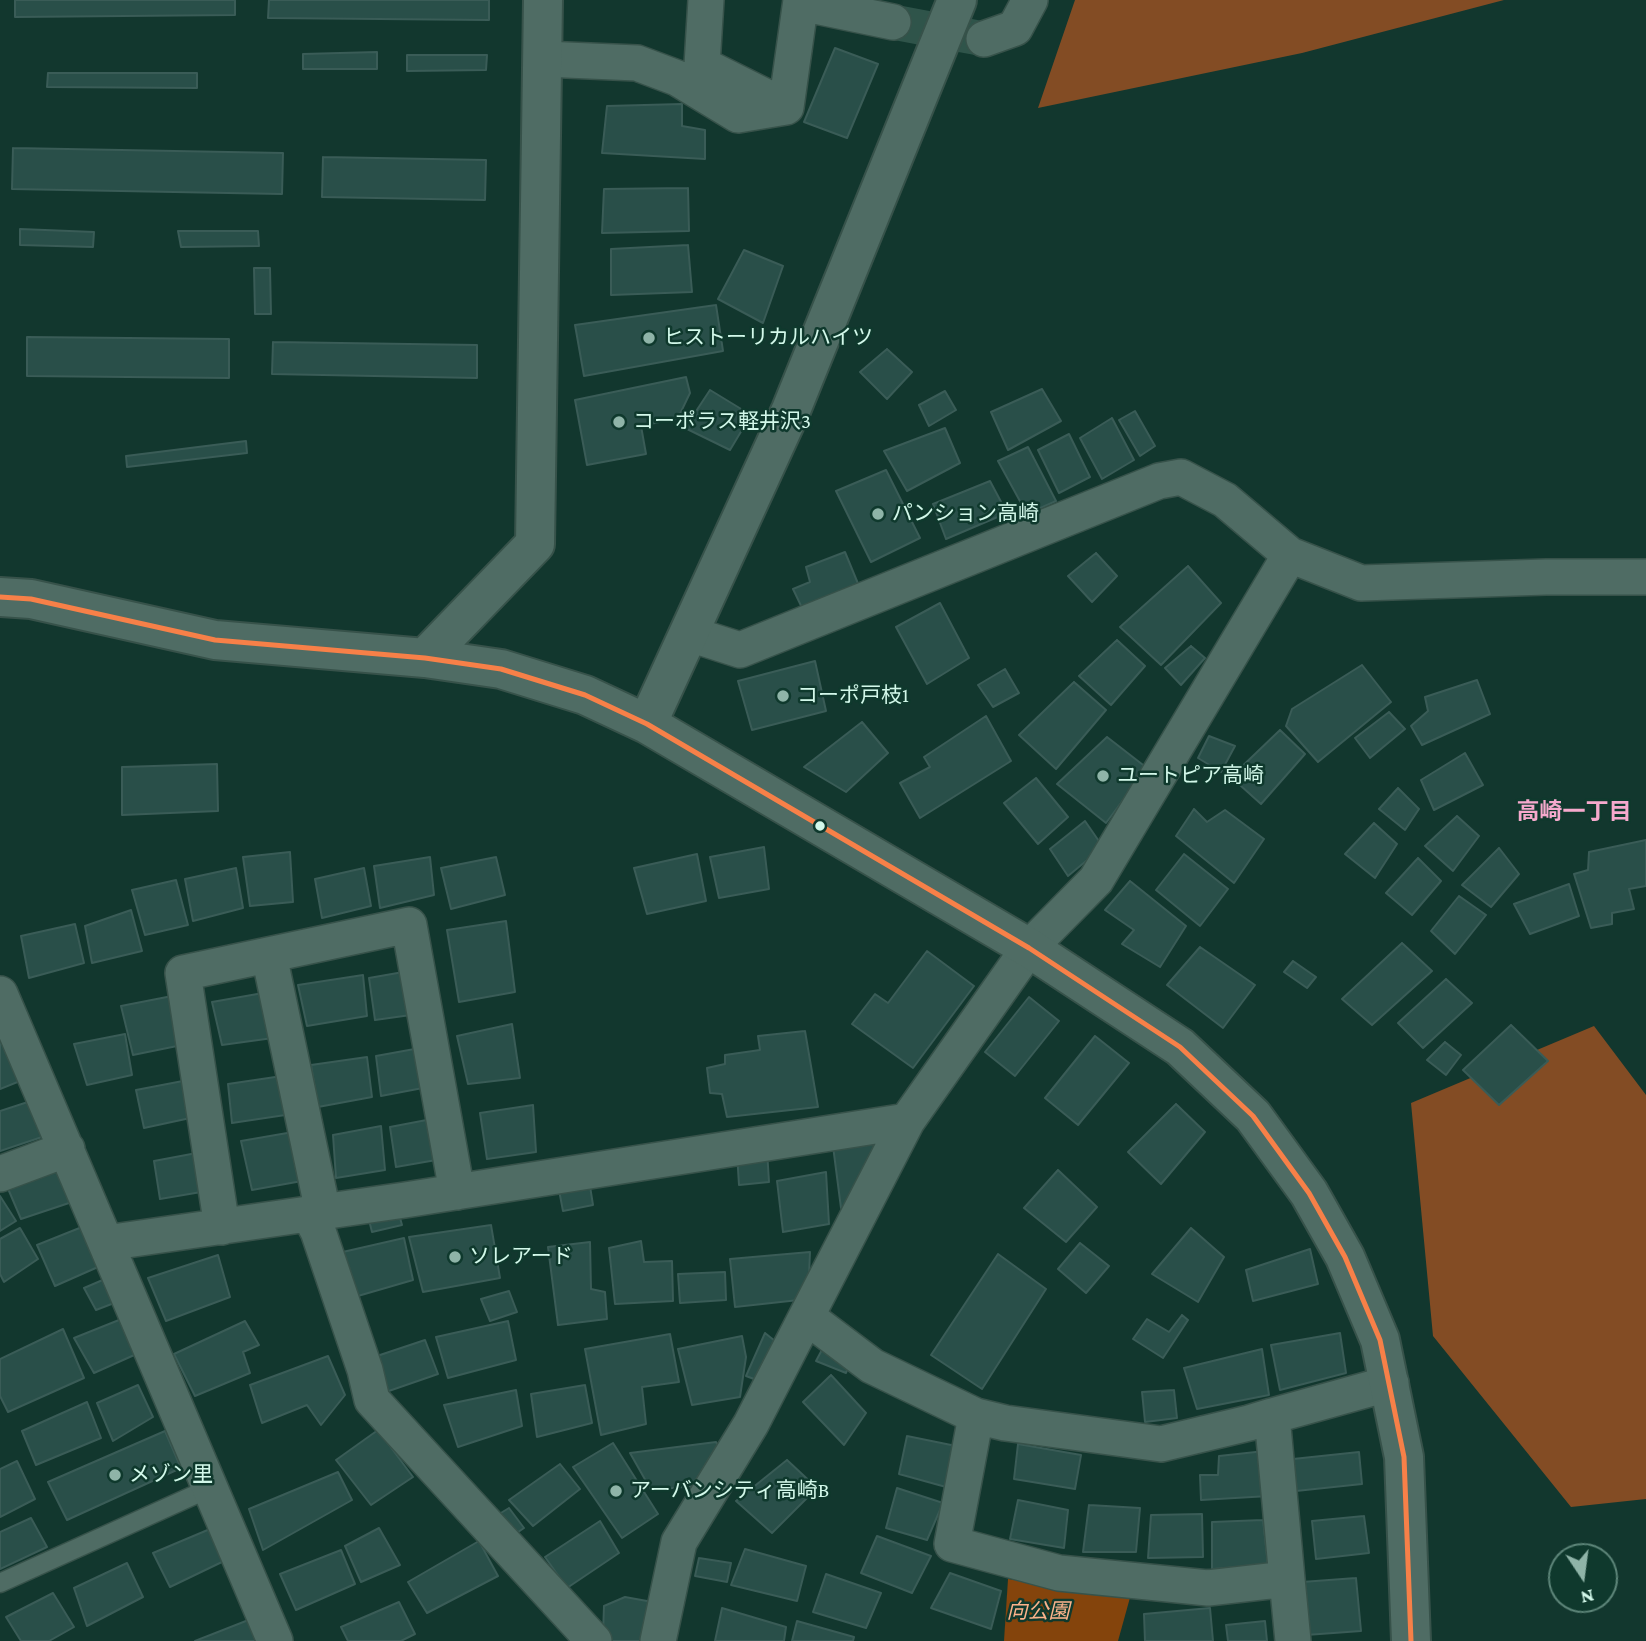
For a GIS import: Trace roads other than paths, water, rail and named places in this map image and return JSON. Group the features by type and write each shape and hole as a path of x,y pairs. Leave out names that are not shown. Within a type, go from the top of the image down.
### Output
{"street":[{"path":"425,659 535,544 543,0"},
{"path":"706,0 702,65 786,107"},
{"path":"647,724 791,410 957,0"},
{"path":"984,39 1015,28 1030,0"},
{"path":"786,107 801,1 893,22"},
{"path":"543,59 637,63 677,78 738,115 786,107"},
{"path":"690,634 740,650 1158,481 1181,477 1225,500 1290,555 1361,583 1546,577 1646,577"},
{"path":"658,1641 679,1542 751,1424 908,1121 1029,948 1097,880 1290,555"},
{"path":"0,597 31,599 215,640 425,659 501,669 585,695 647,724 1029,948 1180,1046 1252,1116 1309,1193 1345,1257 1380,1340 1391,1383 1404,1457 1411,1641"},
{"path":"222,1227 183,973 409,925 457,1192"},
{"path":"270,955 316,1213 372,1400 594,1641"},
{"path":"0,994 275,1641"},
{"path":"106,1243 457,1192 908,1121"},
{"path":"0,1174 67,1149"},
{"path":"807,1317 872,1367 976,1416 1161,1444 1391,1383"},
{"path":"976,1416 952,1545 1072,1575 1208,1588 1287,1579"},
{"path":"1272,1416 1293,1641"}],"lane":[{"path":"0,1583 210,1488"}],"tunnel":[{"path":"893,22 984,39"}],"place":[{"name":"ヒストーリカルハイツ","path":"649,338"},
{"name":"コーポラス軽井沢3","path":"619,422"},
{"name":"パンション高崎","path":"878,514"},
{"name":"コーポ戸枝1","path":"783,696"},
{"name":"ユートピア高崎","path":"1103,776"},
{"name":"ソレアード","path":"455,1257"},
{"name":"メゾン里","path":"115,1475"},
{"name":"アーバンシティ高崎B","path":"616,1491"}],"district":[{"name":"高崎一丁目","path":"1574,812"}],"park label":[{"name":"向公園","path":"1038,1612"}]}
